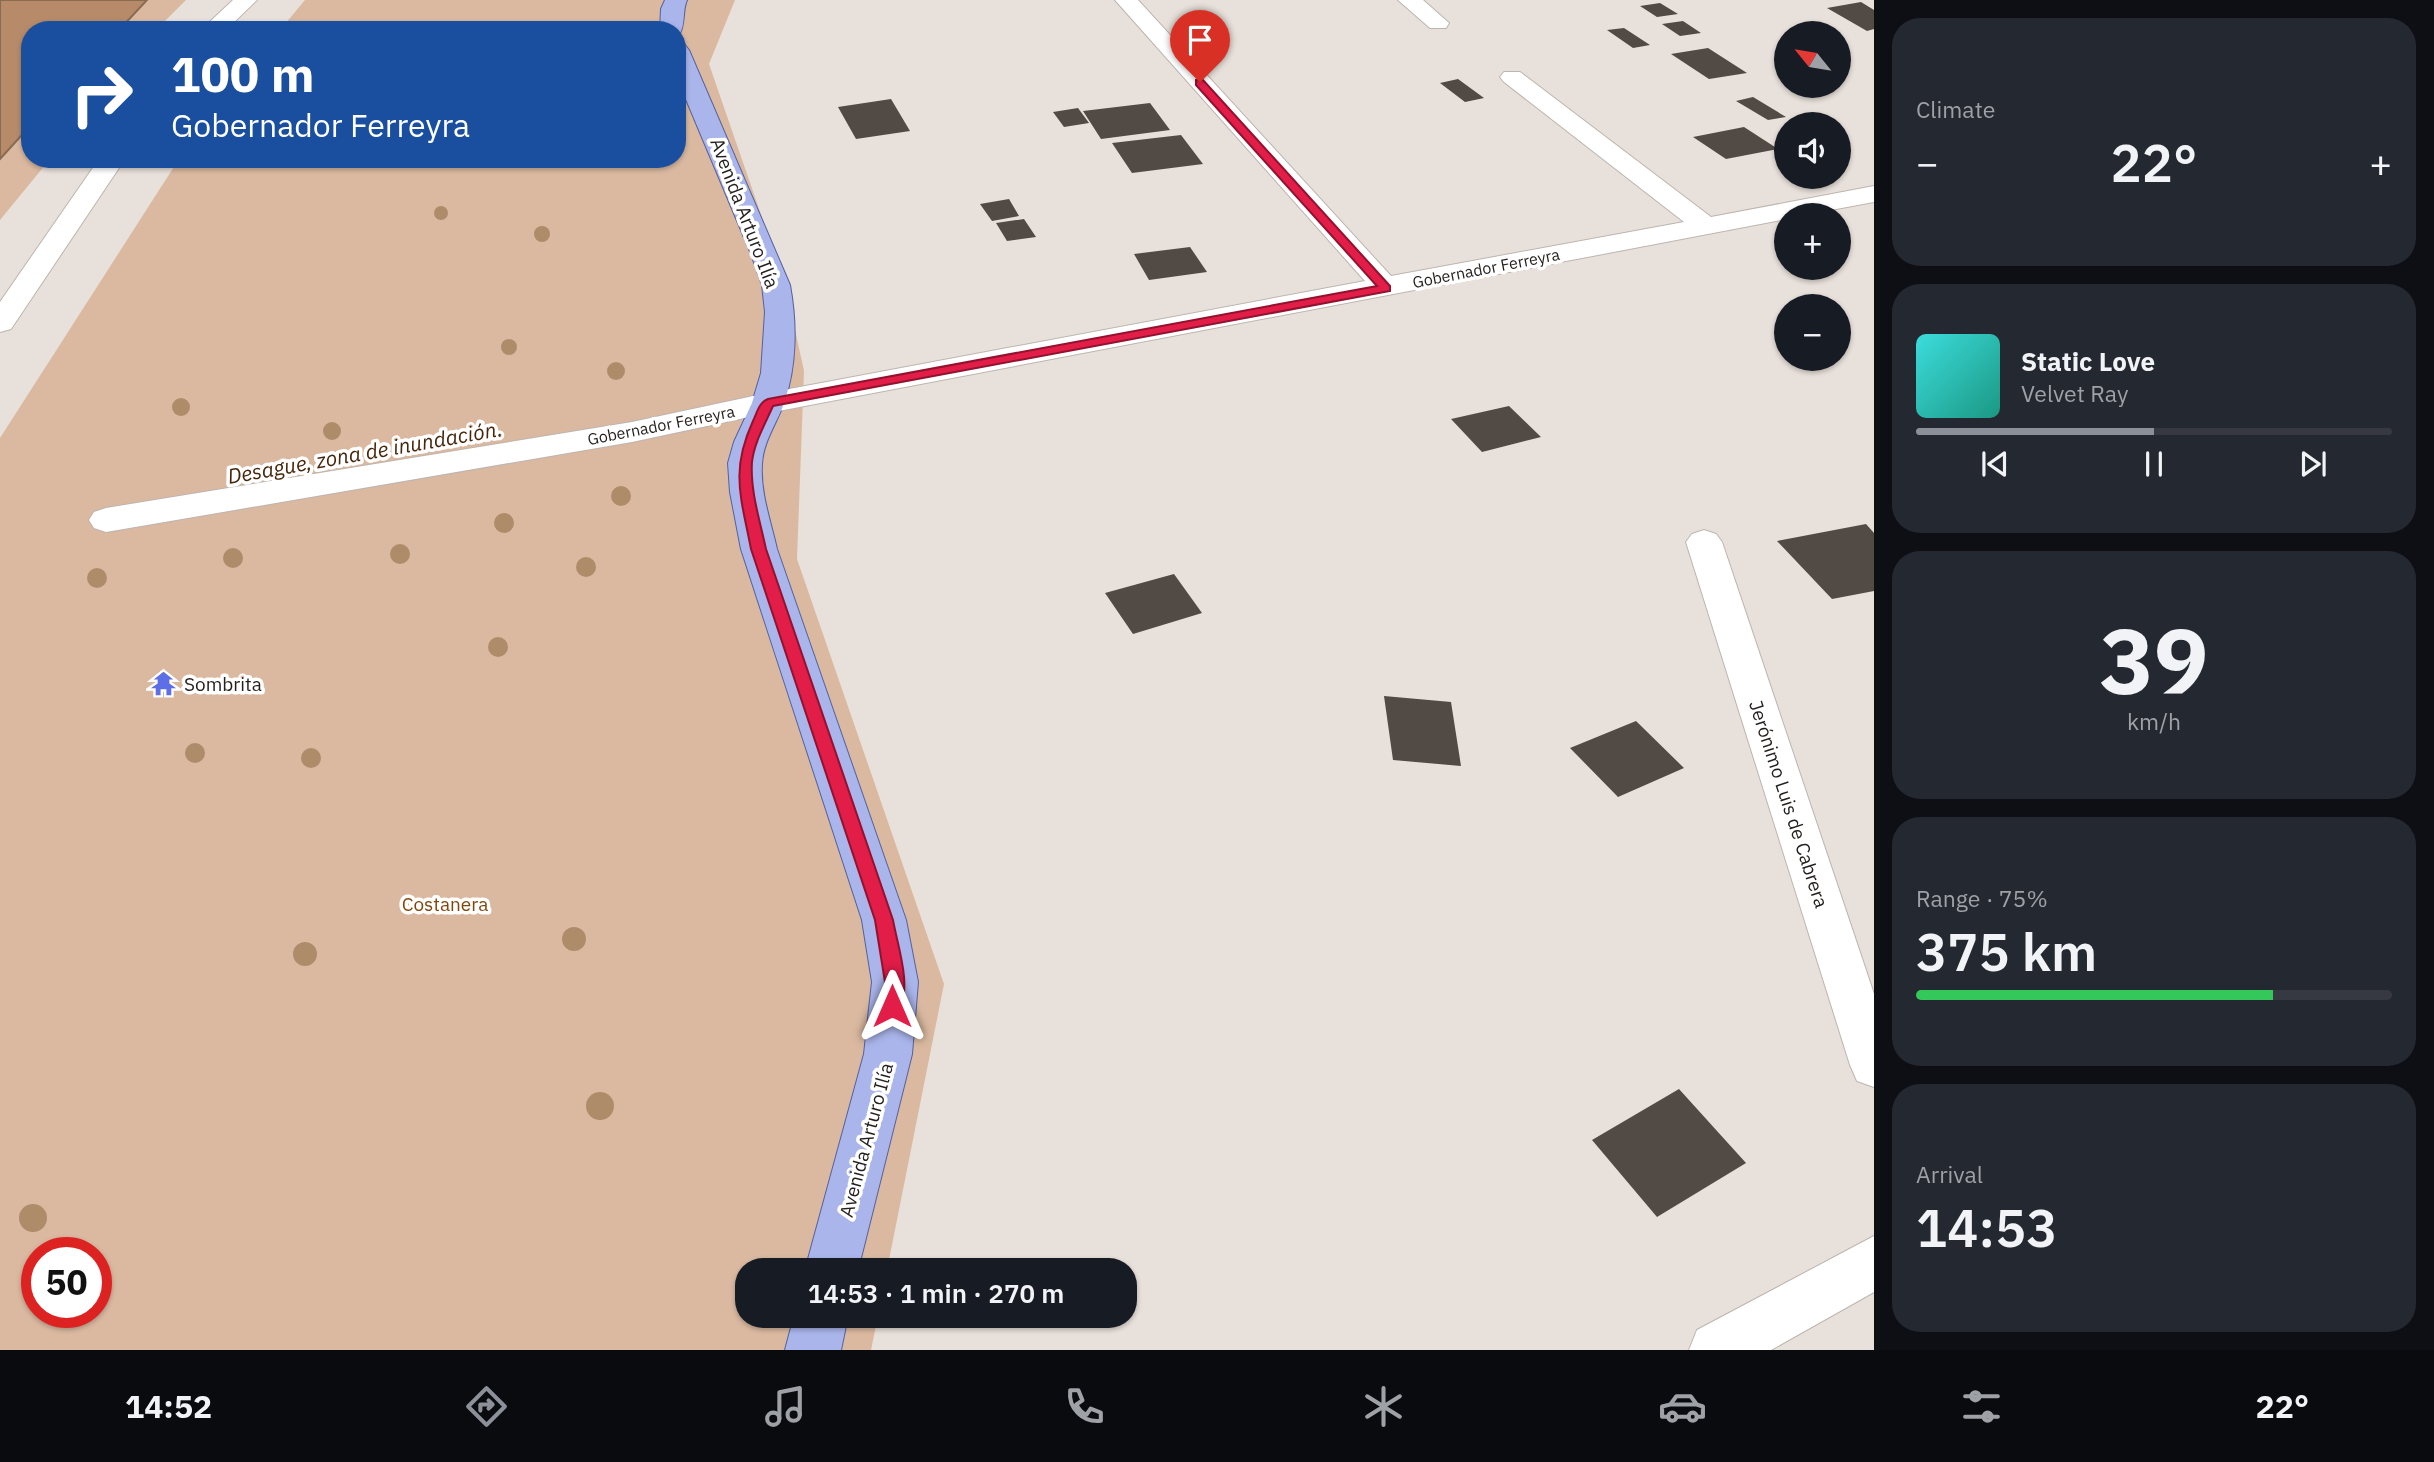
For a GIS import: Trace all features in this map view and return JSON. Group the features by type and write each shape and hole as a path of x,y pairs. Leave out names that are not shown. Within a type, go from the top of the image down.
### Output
{"main road":[{"path":"671,21 672,9 677,0"},
{"name":"Avenida Arturo Ilía","path":"686,70 722,150 776,285 780,312 777,373 768,403 750,442 745,463 747,492 759,549 884,920 895,982 888,1054 835,1258"},
{"path":"813,1350 818,1328"}],"street":[{"path":"222,21 247,0"},
{"path":"1126,0 1386,288"},
{"path":"1409,0 1438,23"},
{"path":"1512,77 1705,225"},
{"path":"0,323 106,168"},
{"name":"Gobernador Ferreyra","path":"106,520 632,432 768,403 1874,194"},
{"name":"Jerónimo Luis de Cabrera","path":"1704,542 1864,1003 1874,1065"},
{"path":"1717,1350 1874,1263"}],"green space":[{"path":"147,0 186,0 165,21 127,21"},
{"name":"Costanera","path":"305,0 735,0 709,64 785,284 804,371 797,559 944,984 889,1258 735,1258 735,1328 876,1328 871,1350 0,1350 0,438 173,168 686,168 686,21 288,21"},
{"path":"21,136 21,168 43,168 0,220 0,159"}],"shaded area":[{"path":"0,0 147,0 127,21 21,21 21,136 0,159"}],"building":[{"path":"1861,2 1874,10 1874,29 1867,31 1827,8"},
{"path":"1660,3 1678,14 1657,17 1640,6"},
{"path":"1683,21 1701,33 1680,36 1662,24"},
{"path":"1624,28 1650,45 1633,48 1607,30"},
{"path":"1708,48 1747,73 1709,79 1671,54"},
{"path":"1458,79 1484,98 1465,102 1440,83"},
{"path":"1753,97 1778,112 1774,112 1774,119 1768,120 1736,101"},
{"path":"891,99 910,131 856,139 838,107"},
{"path":"1150,103 1170,130 1101,139 1083,111"},
{"path":"1078,108 1089,123 1064,127 1053,112"},
{"path":"1744,127 1774,146 1774,150 1726,159 1693,137"},
{"path":"1181,135 1203,164 1132,173 1112,143"},
{"path":"1009,199 1019,216 992,221 980,204"},
{"path":"1024,219 1036,237 1007,241 996,223"},
{"path":"1190,247 1207,272 1149,280 1134,254"},
{"path":"1509,406 1541,437 1482,452 1451,419"},
{"path":"1866,524 1874,533 1874,591 1832,599 1777,541"},
{"path":"1174,574 1202,613 1133,634 1105,593"},
{"path":"1384,696 1451,702 1461,766 1393,760"},
{"path":"1636,721 1684,768 1618,797 1570,748"},
{"path":"1679,1089 1746,1163 1657,1217 1592,1140"}],"place":[{"name":"Sombrita","path":"164,684"}],"route":[{"path":"892,1006 895,982 884,920 759,549 747,492 745,463 750,442 768,403 1386,288 1200,82"}],"water label":[{"name":"Desague, zona de inundación.","path":"365,453"}]}
